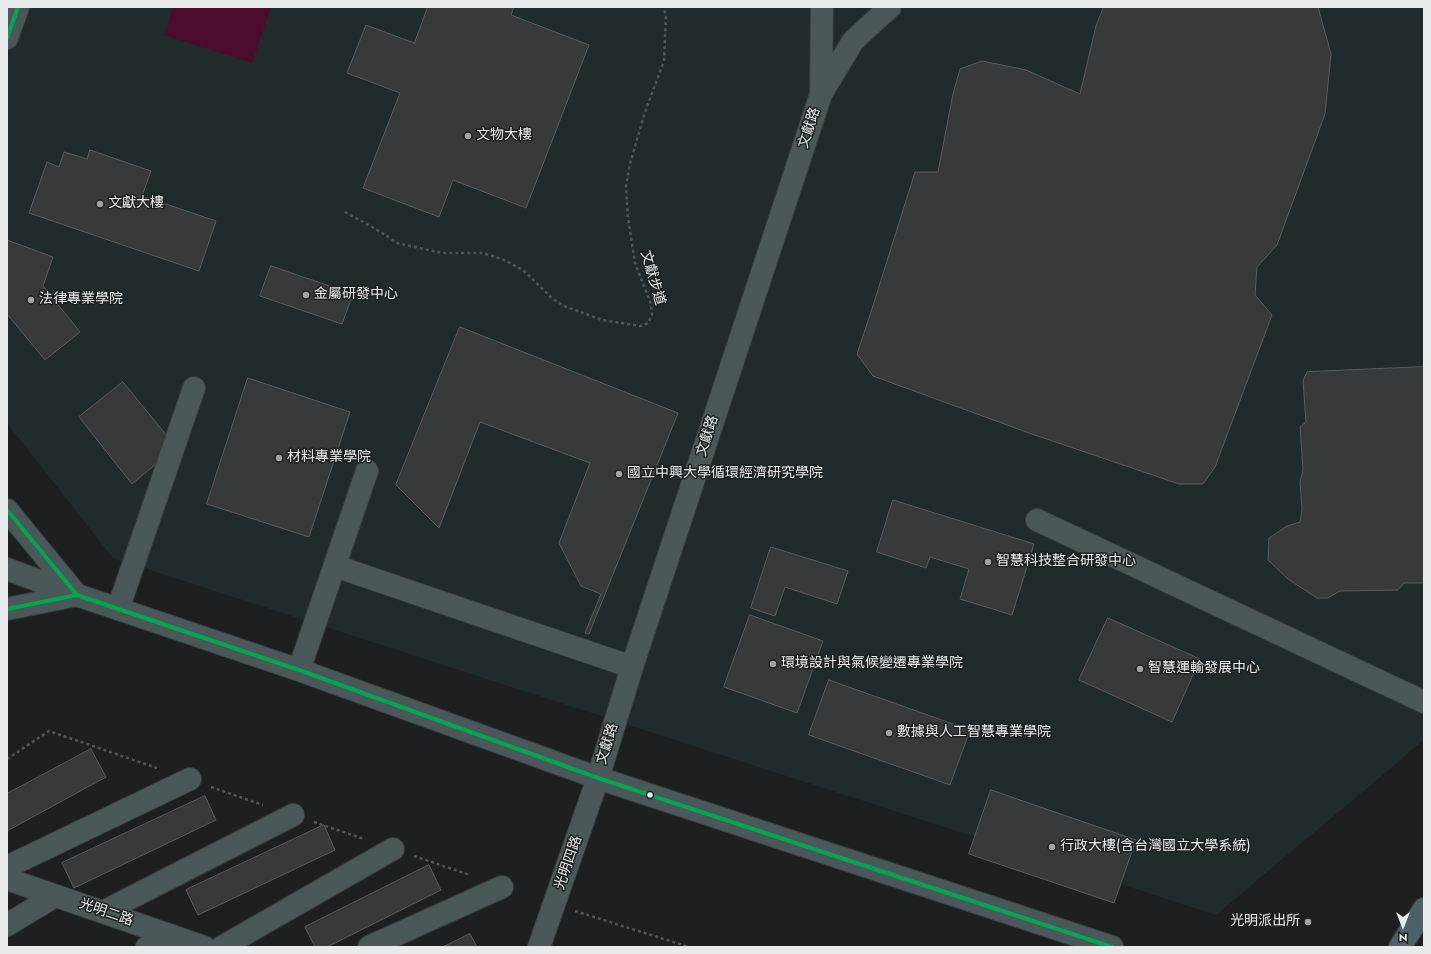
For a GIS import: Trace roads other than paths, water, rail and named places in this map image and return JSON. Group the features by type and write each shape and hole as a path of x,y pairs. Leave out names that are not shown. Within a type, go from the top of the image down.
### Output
{"main road":[{"path":"1400,947 1424,909"}],"street":[{"path":"7,37 18,7"},
{"name":"文獻路","path":"821,94 822,7"},
{"name":"文獻路","path":"598,778 632,668 821,94 853,41 890,7"},
{"path":"118,609 194,388"},
{"path":"299,670 367,471"},
{"path":"7,510 77,595"},
{"path":"1038,520 1424,702"},
{"path":"335,566 632,668"},
{"path":"7,569 77,595 299,670 598,778 1112,947"},
{"path":"7,609 77,595"},
{"name":"光明四路","path":"540,947 598,778"},
{"path":"7,867 190,779"},
{"path":"103,912 293,815"},
{"path":"222,947 393,849"},
{"name":"光明二路","path":"7,879 204,947"},
{"path":"369,947 502,887"},
{"path":"7,925 55,896"},
{"path":"147,947 168,934"}],"place":[{"name":"文物大樓","path":"468,136"},
{"name":"文獻大樓","path":"100,204"},
{"name":"金屬研發中心","path":"306,295"},
{"name":"法律專業學院","path":"31,300"},
{"name":"材料專業學院","path":"279,458"},
{"name":"國立中興大學循環經濟研究學院","path":"619,474"},
{"name":"智慧科技整合研發中心","path":"988,562"},
{"name":"環境設計與氣候變遷專業學院","path":"773,664"},
{"name":"智慧運輸發展中心","path":"1140,669"},
{"name":"數據與人工智慧專業學院","path":"889,733"},
{"name":"行政大樓(含台灣國立大學系統)","path":"1052,847"},
{"name":"光明派出所","path":"1308,922"}]}
